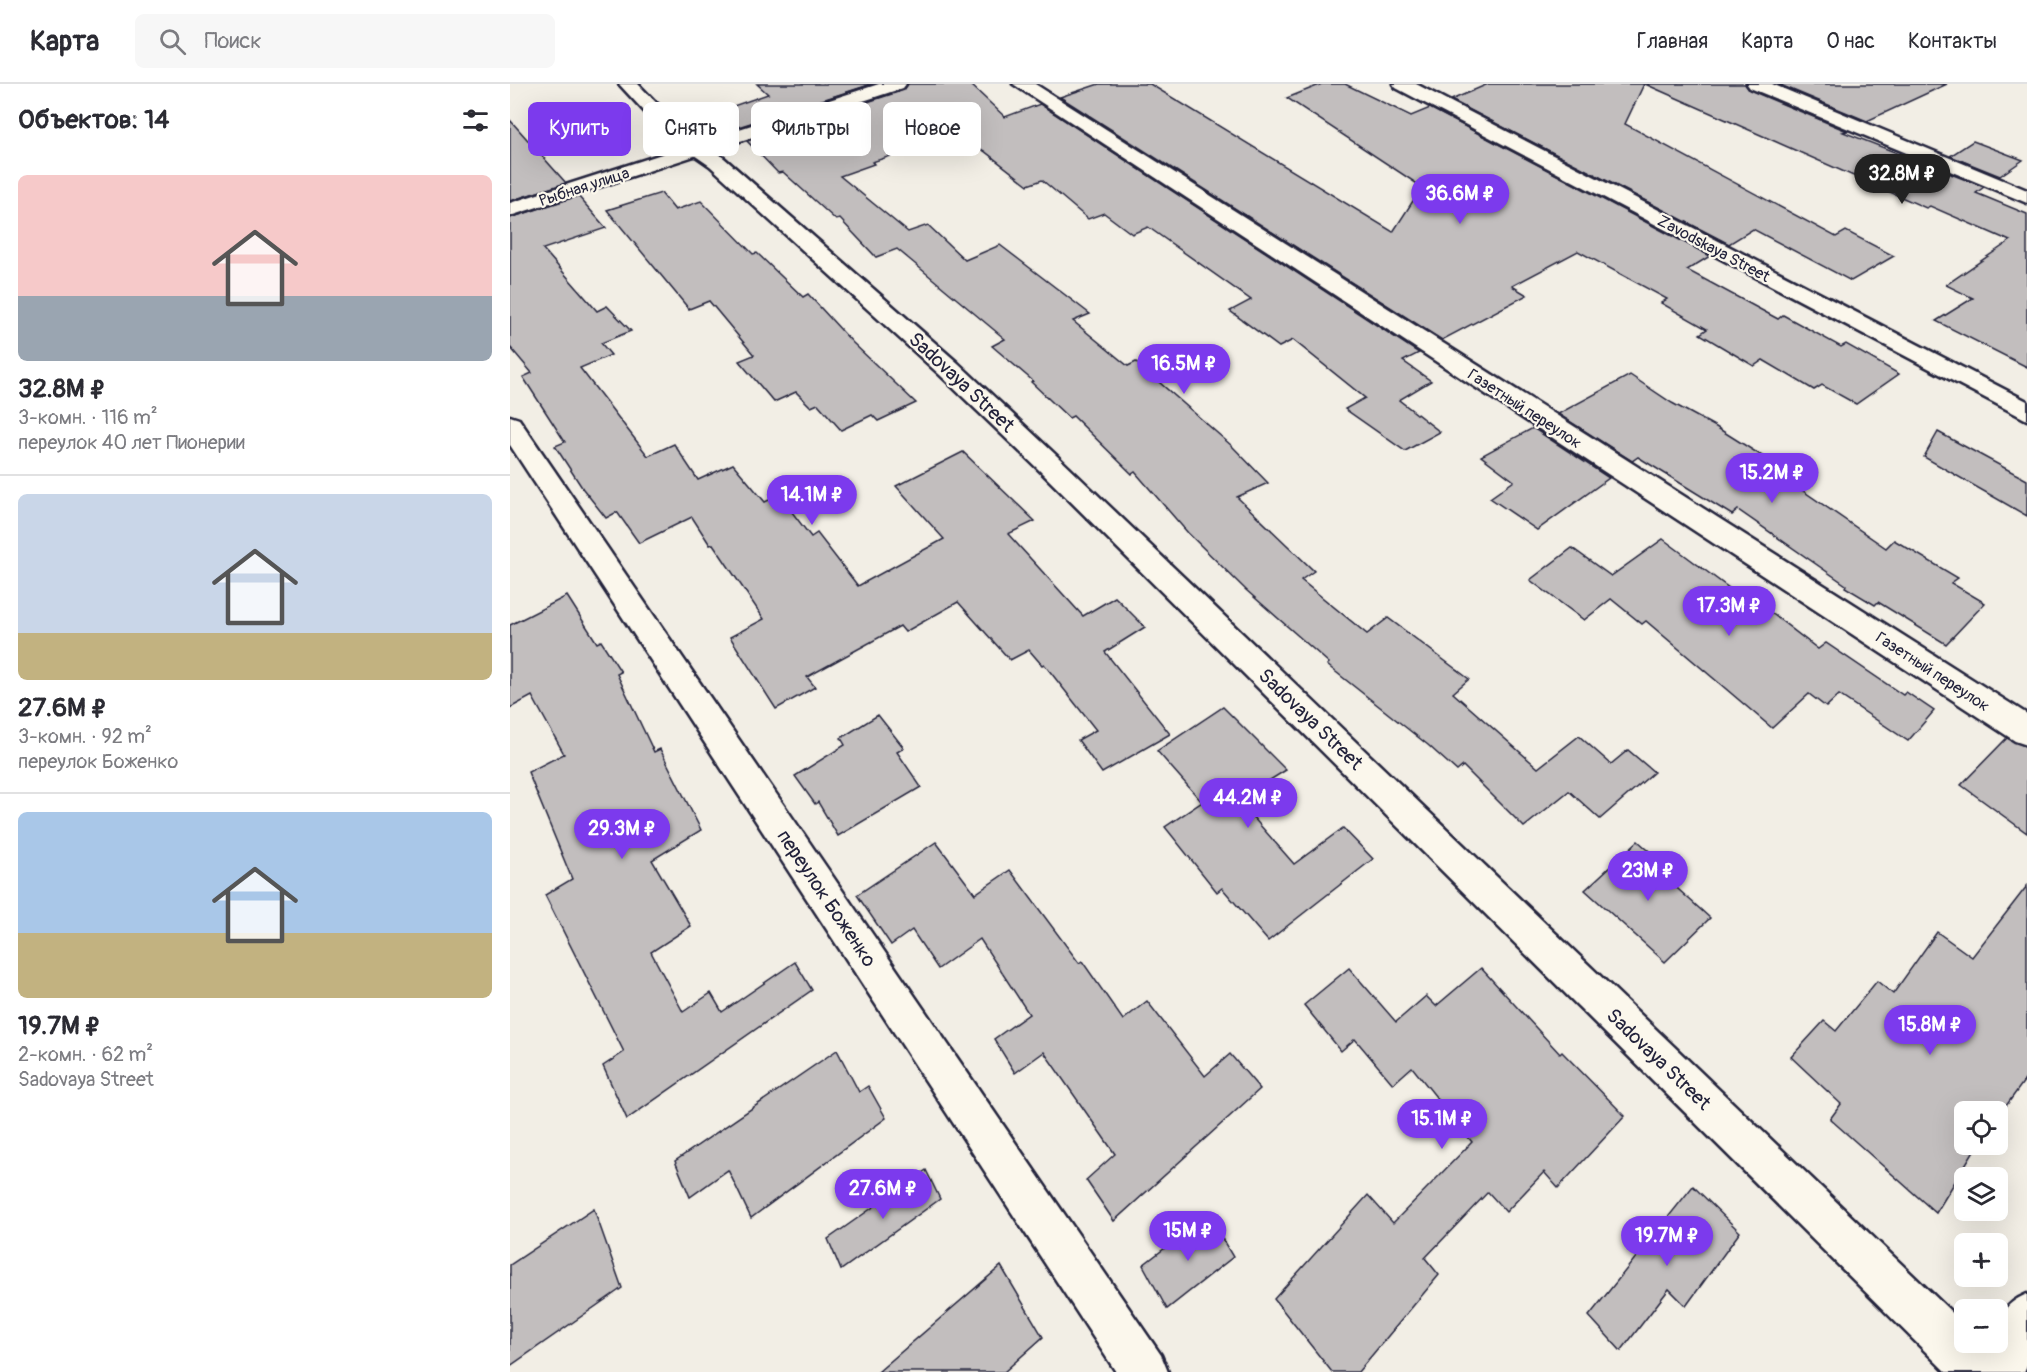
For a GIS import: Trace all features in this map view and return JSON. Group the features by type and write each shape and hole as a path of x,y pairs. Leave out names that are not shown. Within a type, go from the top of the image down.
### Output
{"street":[{"name":"Sadovaya Street","path":"628,84 645,102"},
{"name":"Рыбная улица","path":"739,135 897,84"},
{"name":"Газетный переулок","path":"1022,84 2027,731"},
{"name":"Zavodskaya Street","path":"1402,84 2027,411"},
{"path":"1756,84 2027,197"},
{"name":"Рыбная улица","path":"510,210 674,156"},
{"name":"Sadovaya Street","path":"709,156 940,361 1046,460 1980,1372"},
{"name":"переулок Боженко","path":"510,424 1144,1372"},
{"path":"1998,1372 2027,1317"}],"building":[{"path":"757,84 872,84 816,102 751,102 751,123 739,127 739,104 768,94"},
{"path":"908,84 970,84 1005,117 1040,104 1419,353 1403,361 1431,381 1399,400 1440,432 1405,451 1345,409 1365,398 1293,340 1279,347 1230,311 1251,300 1148,227 1132,234 1104,213 1088,219 1042,180 1028,185 981,149 981,102 883,102 883,156 891,156 840,176 908,232 928,225 965,260 1000,245 1090,314 1073,321 1128,366 1136,362 1232,446 1268,483 1237,497 1314,571 1301,580 1367,634 1388,618 1469,679 1453,693 1538,768 1579,736 1611,764 1628,750 1654,772 1600,819 1569,791 1524,827 1463,766 1457,771 1428,745 1327,665 1329,663 1246,590 1188,533 1135,472 1132,474 1073,416 1069,418 1031,382 1033,381 992,346 1005,339 897,249 876,257 840,219 836,220 783,172 778,173 762,156 871,156 871,102 867,102 904,90"},
{"path":"1099,84 1150,84 1393,232 1422,187 1287,98 1322,84 1345,84 1411,116 1430,108 1710,256 1687,270 1778,319 1783,315 1841,347 1846,344 1899,374 1856,404 1822,385 1814,390 1763,360 1754,366 1700,334 1707,329 1661,303 1667,299 1578,251 1512,286 1527,295 1442,340 1060,97"},
{"path":"1488,84 1644,84 1625,124 1836,237 1846,231 1894,256 1851,281 1753,229 1729,244 1451,100"},
{"path":"1645,84 1745,84 1749,90 1847,131 1843,132 1984,187 1976,193 2027,214 2027,367 1936,321 1973,298 1946,285 2010,241 1930,206 1926,208"},
{"path":"1778,84 1947,84 1867,121"},
{"path":"510,120 528,140 528,156 542,156 566,183 510,201"},
{"path":"1973,141 2023,160 2000,176 1950,156"},
{"path":"661,193 675,210 701,201 753,254 757,253 803,297 808,294 853,343 916,403 878,421 872,415 841,430 818,404 811,407 796,392 774,402 739,361 754,355 709,301 689,309 607,210"},
{"path":"578,196 606,228 543,249 597,311 607,306 631,331 601,343 611,355 580,368 648,456 674,444 698,480 733,464 765,502 779,495 811,537 817,533 858,586 944,539 896,486 963,452 1035,521 1008,534 1083,616 1115,597 1145,627 1105,652 1170,734 1102,773 1078,740 1096,730 1044,664 1042,665 1029,650 1010,660 958,602 905,632 900,626 807,677 815,687 776,709 730,637 764,619 713,544 710,545 692,517 639,543 617,512 606,518 583,489 555,446 565,442 523,377 532,373 510,347 510,218"},
{"path":"1630,375 1672,403 1716,427 1786,471 1780,475 1886,548 1894,540 1958,578 1951,583 1985,603 1946,644 1878,602 1875,605 1845,587 1846,585 1738,510 1732,515 1638,457 1632,461 1558,414"},
{"path":"1533,428 1609,478 1537,530 1490,498 1514,481 1481,456"},
{"path":"1938,432 2027,480 2027,516 1924,457"},
{"path":"1663,539 1752,605 1757,602 1818,649 1826,643 1903,695 1906,692 1934,711 1908,741 1839,695 1826,707 1809,694 1772,728 1646,621 1642,624 1611,599 1584,620 1530,580 1572,548 1611,576"},
{"path":"567,596 597,643 601,641 621,672 617,674 654,752 660,749 701,830 652,860 691,926 651,952 683,1012 711,993 722,1012 795,962 812,990 627,1119 603,1066 624,1052 545,895 572,879 528,772 564,754 532,696 510,708 510,625"},
{"path":"1223,707 1286,770 1238,800 1294,864 1343,828 1373,859 1268,941 1222,888 1217,892 1165,827 1202,802 1157,751"},
{"path":"878,715 904,748 897,752 921,787 838,836 818,802 815,804 795,776 845,745 841,738"},
{"path":"2007,738 2027,747 2027,833 1961,785"},
{"path":"1638,841 1675,874 1668,880 1710,918 1665,962 1585,890"},
{"path":"936,842 975,894 1010,870 1079,963 1082,961 1123,1020 1147,1001 1205,1076 1230,1054 1260,1089 1114,1221 1086,1180 1115,1154 1044,1052 1015,1073 994,1039 1029,1014 980,939 938,969 912,930 891,945 857,895"},
{"path":"2027,886 2027,1077 2008,1103 2008,1101 1954,1101 1954,1155 1971,1155 1964,1167 1954,1167 1954,1183 1936,1213 1830,1119 1841,1104 1791,1057 1824,1021 1836,1031 1877,981 1893,994 1937,932 1972,957"},
{"path":"1349,968 1396,1022 1426,996 1436,1006 1481,968 1560,1054 1562,1052 1625,1116 1558,1188 1544,1172 1506,1212 1488,1192 1425,1258 1439,1275 1358,1372 1332,1372 1274,1299 1368,1195 1393,1223 1472,1142 1412,1067 1393,1084 1355,1039 1341,1051 1304,1005"},
{"path":"837,1050 859,1092 868,1086 886,1118 751,1218 728,1170 690,1197 675,1161"},
{"path":"926,1170 940,1199 841,1270 828,1239"},
{"path":"1693,1186 1740,1232 1686,1306 1669,1289 1621,1351 1589,1316"},
{"path":"594,1209 622,1288 510,1366 510,1265"},
{"path":"1208,1215 1233,1257 1167,1309 1143,1265"},
{"path":"1001,1266 1043,1337 1004,1372 878,1372"}]}
